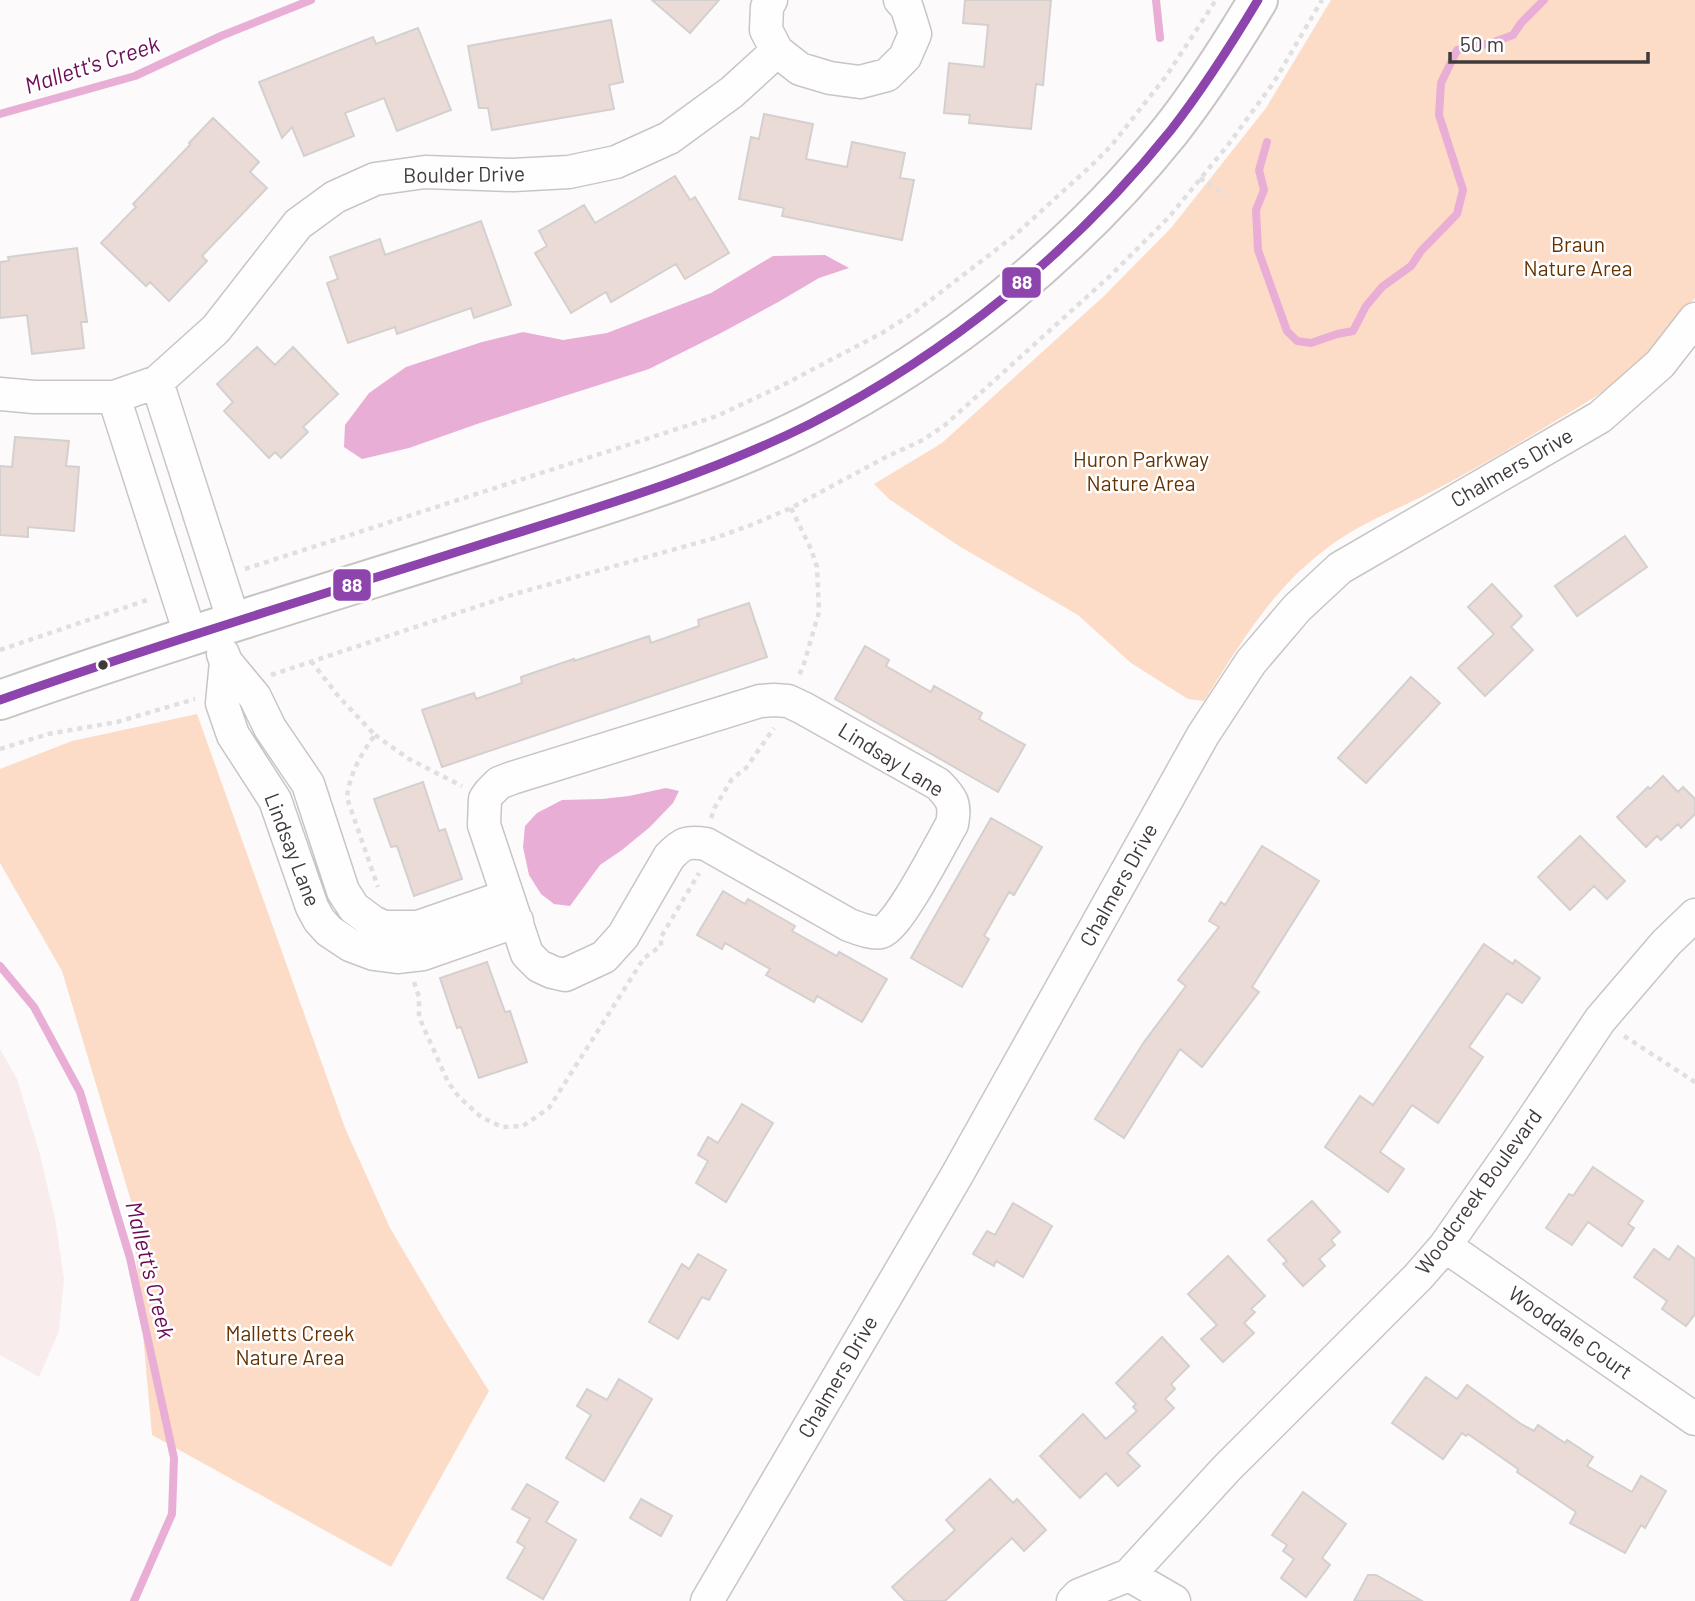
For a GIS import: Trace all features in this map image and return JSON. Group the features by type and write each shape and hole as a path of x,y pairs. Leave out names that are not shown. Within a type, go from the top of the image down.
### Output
{"main road":[{"path":"0,700 217,638 664,485 736,457 810,423 878,385 941,344 1007,296 1096,216 1171,129 1230,47 1258,0"}],"street":[{"path":"771,0 767,7 766,30 777,51 800,69 830,78 860,82 887,75 905,57 915,34 907,8 900,0"},
{"name":"Boulder Drive","path":"0,394 34,397 114,397 157,382 216,330 298,224 335,197 375,180 425,172 513,175 569,172 616,162 669,138 732,92 777,51"},
{"name":"Chalmers Drive","path":"707,1601 957,1175 1203,734 1251,662 1297,608 1340,568 1600,417 1660,364 1695,319"},
{"path":"157,382 217,638"},
{"path":"114,397 217,638"},
{"name":"Lindsay Lane","path":"217,638 255,698 270,728 308,784 343,891 354,908 383,927 418,927 512,909"},
{"name":"Lindsay Lane","path":"217,638 222,703 233,735 275,800 312,907 329,931 351,945 374,954 407,956 423,954 512,909"},
{"path":"706,844 692,842 679,846 668,857 614,948 604,957 565,975 539,966 527,954 484,825 485,799 499,783 512,778 760,701 788,701"},
{"name":"Lindsay Lane","path":"706,844 849,925 866,931 881,932 892,924 902,910 946,835 952,824 954,810 950,796 938,784 788,701"},
{"path":"284,824 318,813"},
{"name":"Woodcreek Boulevard","path":"1073,1601 1079,1595 1128,1588 1226,1469 1418,1277 1445,1246 1600,1020 1666,943 1695,915"},
{"name":"Wooddale Court","path":"1445,1246 1695,1419"},
{"path":"1128,1588 1174,1601"}],"path":[{"path":"260,564 717,416 882,333 915,312 1014,236 1094,163 1111,146 1167,75 1216,0"},
{"path":"1200,178 1226,196"},
{"path":"407,956 419,997 419,1017 447,1082 459,1097 481,1117 502,1127 523,1126 549,1108 644,958 661,946 661,937 705,862 707,828 715,807 732,779 746,768 775,727 779,713 788,701 803,667 819,612 817,567 791,508"},
{"path":"0,650 141,602"},
{"path":"311,661 339,697 375,735 408,759 485,799"},
{"path":"0,749 27,739 117,722 195,699"},
{"path":"375,735 352,773 347,799 378,890 388,898 396,927"},
{"path":"1600,1020 1695,1082"}],"shaded area":[{"path":"825,255 849,268 819,278 721,333 649,369 409,448 362,459 344,447 345,425 369,393 406,367 482,342 523,332 563,340 607,333 711,293 773,256"},
{"path":"666,788 679,791 673,803 650,827 600,865 570,906 554,904 541,894 529,875 523,847 525,826 537,813 562,800 629,796"},
{"path":"0,1049 17,1079 39,1151 55,1218 64,1279 59,1331 39,1377 0,1355"}],"green space":[{"name":"Huron Parkway Nature Area","path":"1331,0 1695,0 1695,298 1646,355 1628,373 1603,391 1491,459 1359,528 1322,552 1271,602 1204,701 1188,699 1131,663 1078,615 959,546 889,499 874,484 942,443 1104,296 1171,228 1266,108"},
{"name":"Malletts Creek Nature Area","path":"197,714 345,1128 390,1228 489,1391 391,1567 152,1435 131,1201 62,971 0,863 0,769 72,741"}],"building":[{"path":"652,0 719,0 690,33"},
{"path":"965,0 1051,0 1043,85 1036,84 1031,129 969,123 970,115 944,113 949,63 984,67 988,25 963,23"},
{"path":"611,20 623,82 609,85 614,109 492,130 488,108 479,108 468,46"},
{"path":"418,28 451,110 397,131 384,98 345,113 354,136 304,156 292,127 282,138 259,82 373,37 376,44"},
{"path":"764,114 813,124 806,159 847,167 852,142 905,153 900,178 914,180 902,240 782,216 784,208 739,199 751,137 759,139"},
{"path":"213,118 259,162 250,172 267,188 202,256 207,261 169,301 150,282 146,286 101,243 136,207 133,204"},
{"path":"675,176 690,200 695,197 729,253 685,279 676,264 611,302 606,292 571,313 535,253 547,246 539,231 584,205 595,223"},
{"path":"481,221 511,305 474,318 471,308 397,334 395,327 348,343 327,283 338,279 330,257 380,239 385,255"},
{"path":"77,248 87,322 81,322 84,348 32,354 27,315 0,318 0,262 9,261 8,257"},
{"path":"257,347 275,365 293,347 338,394 303,427 308,432 281,458 275,452 269,458 224,411 233,402 217,384"},
{"path":"15,437 69,441 66,466 79,467 74,531 28,527 28,537 0,535 0,466 12,467"},
{"path":"1625,536 1647,567 1577,616 1555,586"},
{"path":"1492,584 1522,616 1511,627 1533,650 1485,696 1458,668 1494,634 1468,607"},
{"path":"749,603 767,657 442,767 422,710 474,693 476,699 522,683 521,677 649,636 651,643 699,626 698,620"},
{"path":"865,646 889,660 886,666 931,692 934,686 982,713 979,719 1025,745 998,792 835,699"},
{"path":"1411,677 1440,703 1366,783 1338,758"},
{"path":"1663,776 1678,792 1683,787 1695,799 1695,814 1681,828 1678,824 1661,840 1657,836 1646,847 1617,817"},
{"path":"423,782 439,831 445,829 462,879 414,896 397,846 391,847 374,799"},
{"path":"991,818 1042,847 1014,895 1009,892 984,936 989,939 962,987 911,958"},
{"path":"1580,836 1625,881 1607,899 1594,886 1570,910 1538,877"},
{"path":"1262,846 1319,881 1252,987 1259,992 1202,1067 1180,1049 1124,1138 1095,1119 1144,1042 1186,986 1178,980 1219,927 1209,921 1221,902 1225,905"},
{"path":"723,891 745,904 748,899 795,926 792,931 837,956 839,952 887,979 862,1022 817,996 814,1002 766,975 770,969 725,943 722,949 697,935"},
{"path":"1484,944 1513,964 1515,960 1540,978 1522,1003 1507,993 1469,1047 1483,1057 1438,1123 1412,1105 1380,1152 1404,1169 1388,1192 1325,1147 1360,1096 1373,1105"},
{"path":"487,962 505,1012 510,1011 527,1062 479,1078 461,1027 457,1028 440,978"},
{"path":"742,1104 773,1123 726,1202 696,1183 708,1161 698,1155 708,1137 718,1143"},
{"path":"1593,1167 1643,1201 1628,1224 1634,1228 1622,1246 1588,1222 1572,1245 1546,1228 1569,1194 1573,1196"},
{"path":"1312,1201 1340,1232 1331,1240 1335,1245 1319,1259 1325,1266 1303,1286 1283,1264 1287,1261 1268,1240"},
{"path":"1013,1203 1052,1226 1023,1277 996,1261 994,1266 973,1254 987,1231 995,1235"},
{"path":"1678,1246 1695,1259 1695,1314 1686,1326 1662,1309 1667,1301 1634,1277 1654,1249 1669,1260"},
{"path":"698,1254 726,1270 709,1300 702,1297 678,1339 649,1322 682,1264 689,1269"},
{"path":"1228,1256 1265,1296 1251,1309 1255,1312 1244,1323 1254,1333 1223,1362 1201,1339 1217,1325 1188,1294"},
{"path":"1162,1337 1189,1366 1171,1384 1175,1389 1165,1399 1174,1408 1127,1453 1140,1466 1118,1486 1106,1473 1080,1498 1040,1456 1083,1414 1106,1439 1137,1411 1133,1407 1136,1404 1116,1383"},
{"path":"1426,1377 1457,1399 1467,1385 1521,1424 1534,1431 1538,1425 1565,1443 1567,1440 1593,1457 1587,1466 1632,1492 1641,1476 1666,1491 1645,1528 1641,1525 1625,1553 1570,1523 1576,1512 1517,1472 1518,1469 1468,1434 1466,1436 1462,1433 1443,1459 1392,1423"},
{"path":"619,1379 652,1399 604,1481 566,1458 591,1415 577,1406 587,1389 607,1400"},
{"path":"990,1479 1013,1503 1017,1499 1046,1530 1024,1551 1012,1538 945,1601 905,1601 892,1587 955,1530 946,1520"},
{"path":"527,1484 558,1502 546,1522 576,1540 543,1599 507,1578 525,1547 517,1542 530,1519 512,1509"},
{"path":"1303,1492 1346,1524 1322,1558 1330,1565 1306,1597 1281,1578 1294,1559 1283,1551 1287,1545 1272,1535"},
{"path":"641,1499 672,1516 661,1536 630,1518"},
{"path":"1368,1575 1376,1575 1422,1601 1354,1601"}],"waterway":[{"name":"Mallett's Creek","path":"0,114 135,76 221,36 311,0"},
{"name":"Mallett's Creek","path":"1156,0 1160,38"},
{"name":"Mallett's Creek","path":"1267,142 1259,170 1264,190 1256,210 1258,250 1287,331 1297,341 1311,343 1353,331 1366,306 1382,287 1411,266 1421,251 1457,214 1463,190 1439,115 1441,83 1457,50 1513,35 1544,0"},
{"name":"Mallett's Creek","path":"0,966 34,1007 80,1092 130,1258 174,1458 172,1514 134,1601"}],"transit line":[{"name":"88","path":"0,700 180,639 690,476 771,443 861,396 960,332 1006,296 1093,217 1171,130 1258,0"}],"park label":[{"name":"Braun Nature Area","path":"1578,257"}]}
